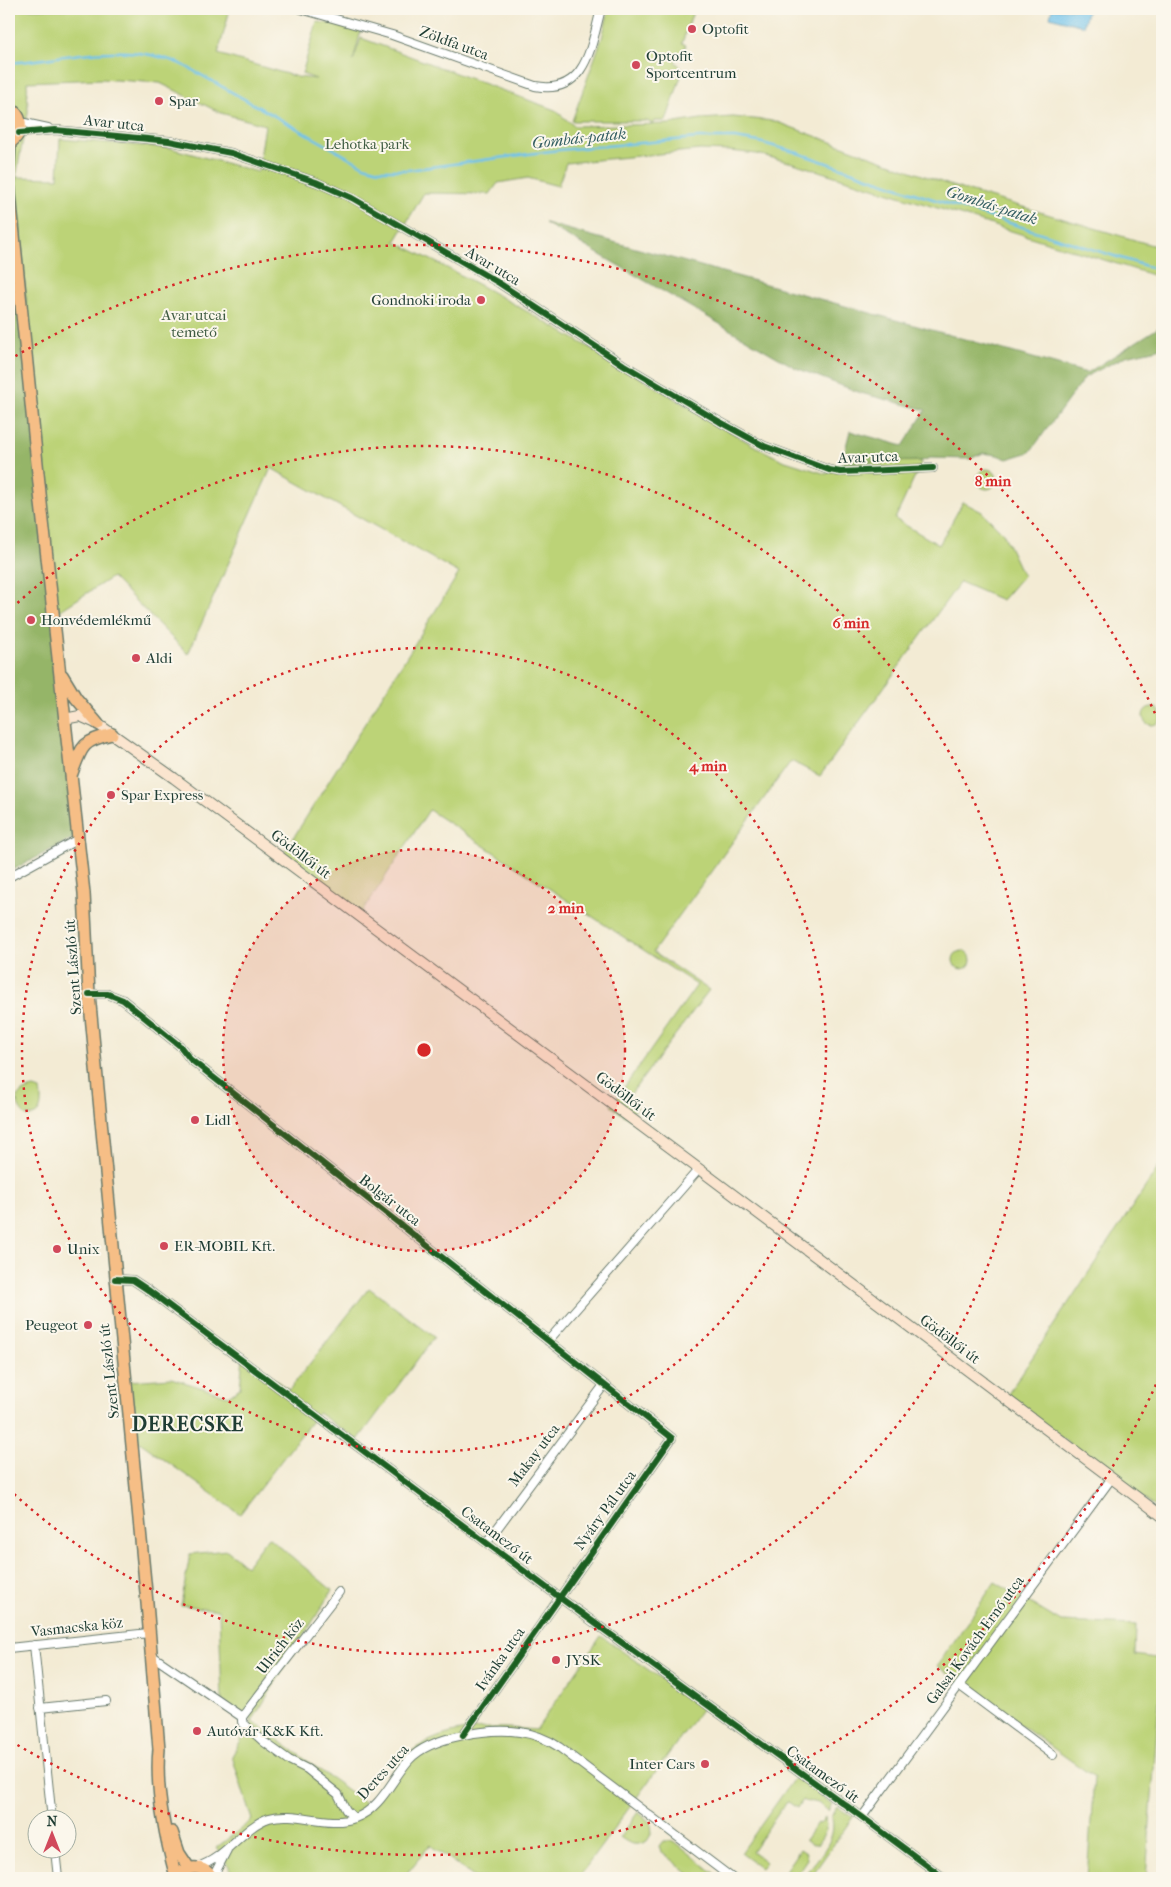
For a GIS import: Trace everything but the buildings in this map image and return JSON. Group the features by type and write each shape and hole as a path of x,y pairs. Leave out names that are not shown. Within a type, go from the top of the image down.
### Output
{"main road":[{"path":"9,108 18,115 9,164"},
{"name":"Szent László út","path":"9,185 41,503 84,893 89,994 115,1279 148,1603 160,1749"},
{"path":"60,671 76,698 98,724"},
{"name":"Gödöllői út","path":"64,719 80,716 98,724 174,778 1162,1516"},
{"path":"71,775 85,744 90,740 112,734"},
{"path":"160,1749 168,1789 172,1837 179,1853 192,1868"},
{"path":"160,1749 158,1764 165,1835 176,1878 192,1868 202,1869 213,1878"}],"street":[{"name":"Zöldfa utca","path":"301,9 392,35 535,86 550,88 559,87 578,75 584,65 601,9"},
{"name":"Avar utca","path":"15,135 55,130 92,132 201,147 230,153 316,182 352,198 423,238 501,285 624,365 764,446 829,470 841,472 933,468"},
{"path":"15,135 55,130"},
{"path":"9,877 78,839"},
{"name":"Bolgár utca","path":"89,994 108,994 123,1000 180,1046 190,1059 672,1438"},
{"path":"548,1341 699,1169"},
{"name":"Csatamező út","path":"115,1279 133,1280 148,1290 559,1597 944,1878"},
{"name":"Makay utca","path":"487,1542 604,1385"},
{"name":"Nyáry Pál utca","path":"559,1597 672,1438"},
{"name":"Galsai Kovách Ernő utca","path":"862,1817 1111,1479"},
{"name":"Ulrich köz","path":"242,1716 339,1592"},
{"name":"Ivánka utca","path":"462,1735 559,1597"},
{"name":"Vasmacska köz","path":"9,1648 149,1633"},
{"path":"34,1645 51,1810"},
{"path":"151,1655 242,1716 242,1722 264,1742 289,1760 307,1769 338,1794 346,1810 354,1818"},
{"path":"959,1685 1053,1755"},
{"path":"40,1708 106,1701"},
{"name":"Deres utca","path":"228,1850 257,1823 267,1819 288,1816 334,1821 354,1818 368,1811 381,1798 410,1759 434,1743 462,1735 518,1732 546,1739 559,1747 732,1878"},
{"path":"192,1868 206,1864 228,1850"},
{"path":"213,1878 228,1850"},
{"path":"56,1860 58,1878"}],"green space":[{"path":"9,9 230,9 218,54 297,77 316,79 302,74 317,22 337,24 361,30 353,61 361,38 555,110 574,126 669,124 733,117 774,121 955,187 1162,248 1162,278 793,163 757,154 700,150 566,163 558,186 528,178 498,183 490,194 424,193 395,242 531,314 751,444 782,460 826,474 848,463 922,461 895,519 939,545 963,502 982,512 1003,533 1023,576 1002,600 960,582 820,776 791,761 653,952 709,990 627,1099 637,1106 629,1119 611,1106 697,985 429,810 359,917 282,856 459,573 271,468 188,654 112,577 56,613 51,601 16,178 9,178","holes":["101,79 160,83 221,113 265,125 258,172 170,148 60,139 58,178 16,177 28,112 27,82"]},
{"name":"Optofit Sportcentrum","path":"609,9 694,9 682,43 686,45 683,54 675,61 683,70 666,121 654,121 653,124 647,121 572,121 602,38"},
{"path":"16,177 51,601 81,834 9,872 9,178"},
{"path":"545,223 1087,373 1158,328 1162,329 1162,348 1126,356 1085,377 1030,452 1007,459 983,453 970,459 930,458 922,461 848,463 841,466 850,431 903,446 926,410 861,393 796,368"},
{"path":"987,469 994,472 997,479 994,486 987,489 980,486 977,479 980,472"},
{"path":"1148,707 1156,707 1161,712 1159,723 1148,725 1143,720 1143,712"},
{"path":"958,951 966,951 971,956 969,967 958,969 953,964 953,956"},
{"path":"34,1088 40,1090 40,1109 36,1115 26,1116 17,1102 18,1098 22,1092"},
{"path":"1162,1162 1162,1512 1006,1397"},
{"path":"369,1288 434,1337 358,1440 318,1413 240,1514 134,1438 129,1381 171,1378 228,1396 240,1388 243,1356 289,1390"},
{"path":"268,1537 332,1590 252,1721 222,1701 219,1610 181,1605 190,1554 227,1550 246,1566"},
{"path":"995,1582 1061,1622 1136,1625 1135,1655 1162,1659 1146,1878 1087,1878 1094,1777 937,1666"},
{"path":"601,1636 702,1708 578,1878 475,1878 430,1845 403,1878 237,1878 216,1848 252,1820 232,1756 252,1721 367,1804 392,1771 408,1754 422,1744 437,1737 486,1728 536,1730"},
{"path":"795,1777 832,1804 828,1811 822,1805 812,1802 802,1800 797,1808 787,1801 752,1851 766,1862 761,1868 741,1853"},
{"path":"837,1807 853,1817 810,1878 802,1878 829,1841 833,1825 831,1816"},
{"path":"638,1812 651,1823 652,1833 647,1841 633,1844 620,1837"},
{"path":"825,1817 826,1830 818,1844 812,1845 805,1840 817,1823 820,1824"},
{"path":"663,1841 678,1844 720,1878 695,1878 661,1851 659,1846"},
{"path":"800,1849 806,1853 807,1859 794,1878 780,1878"}],"water":[{"path":"1052,9 1088,9 1083,26 1050,17"}],"waterway":[{"name":"Gombás-patak","path":"9,63 98,52 141,53 163,58 185,66 364,166 379,170 408,170 559,150 698,138 735,138 759,142 1162,271"}],"cycle path":[{"path":"19,133 55,130 169,141 231,153 316,182 352,198 499,283 624,365 764,446 829,470 841,472 933,468"},
{"path":"89,994 108,994 123,1000 180,1046 190,1059 672,1438 463,1735"},
{"path":"115,1279 133,1280 148,1290 559,1597 944,1878"}],"place":[{"name":"Optofit","path":"692,29"},
{"name":"Optofit Sportcentrum","path":"636,65"},
{"name":"Spar","path":"159,101"},
{"name":"Gondnoki iroda","path":"481,300"},
{"name":"Honvédemlékmű","path":"31,620"},
{"name":"Aldi","path":"136,658"},
{"name":"Spar Express","path":"111,795"},
{"name":"Lidl","path":"195,1120"},
{"name":"ER-MOBIL Kft.","path":"164,1246"},
{"name":"Unix","path":"57,1249"},
{"name":"Peugeot","path":"88,1325"},
{"name":"JYSK","path":"556,1660"},
{"name":"Autóvár K&K Kft.","path":"197,1731"},
{"name":"Inter Cars","path":"705,1764"}],"district":[{"name":"DERECSKE","path":"188,1424"}],"park label":[{"name":"Lehotka park","path":"367,144"},
{"name":"Avar utcai temető","path":"194,324"}]}
